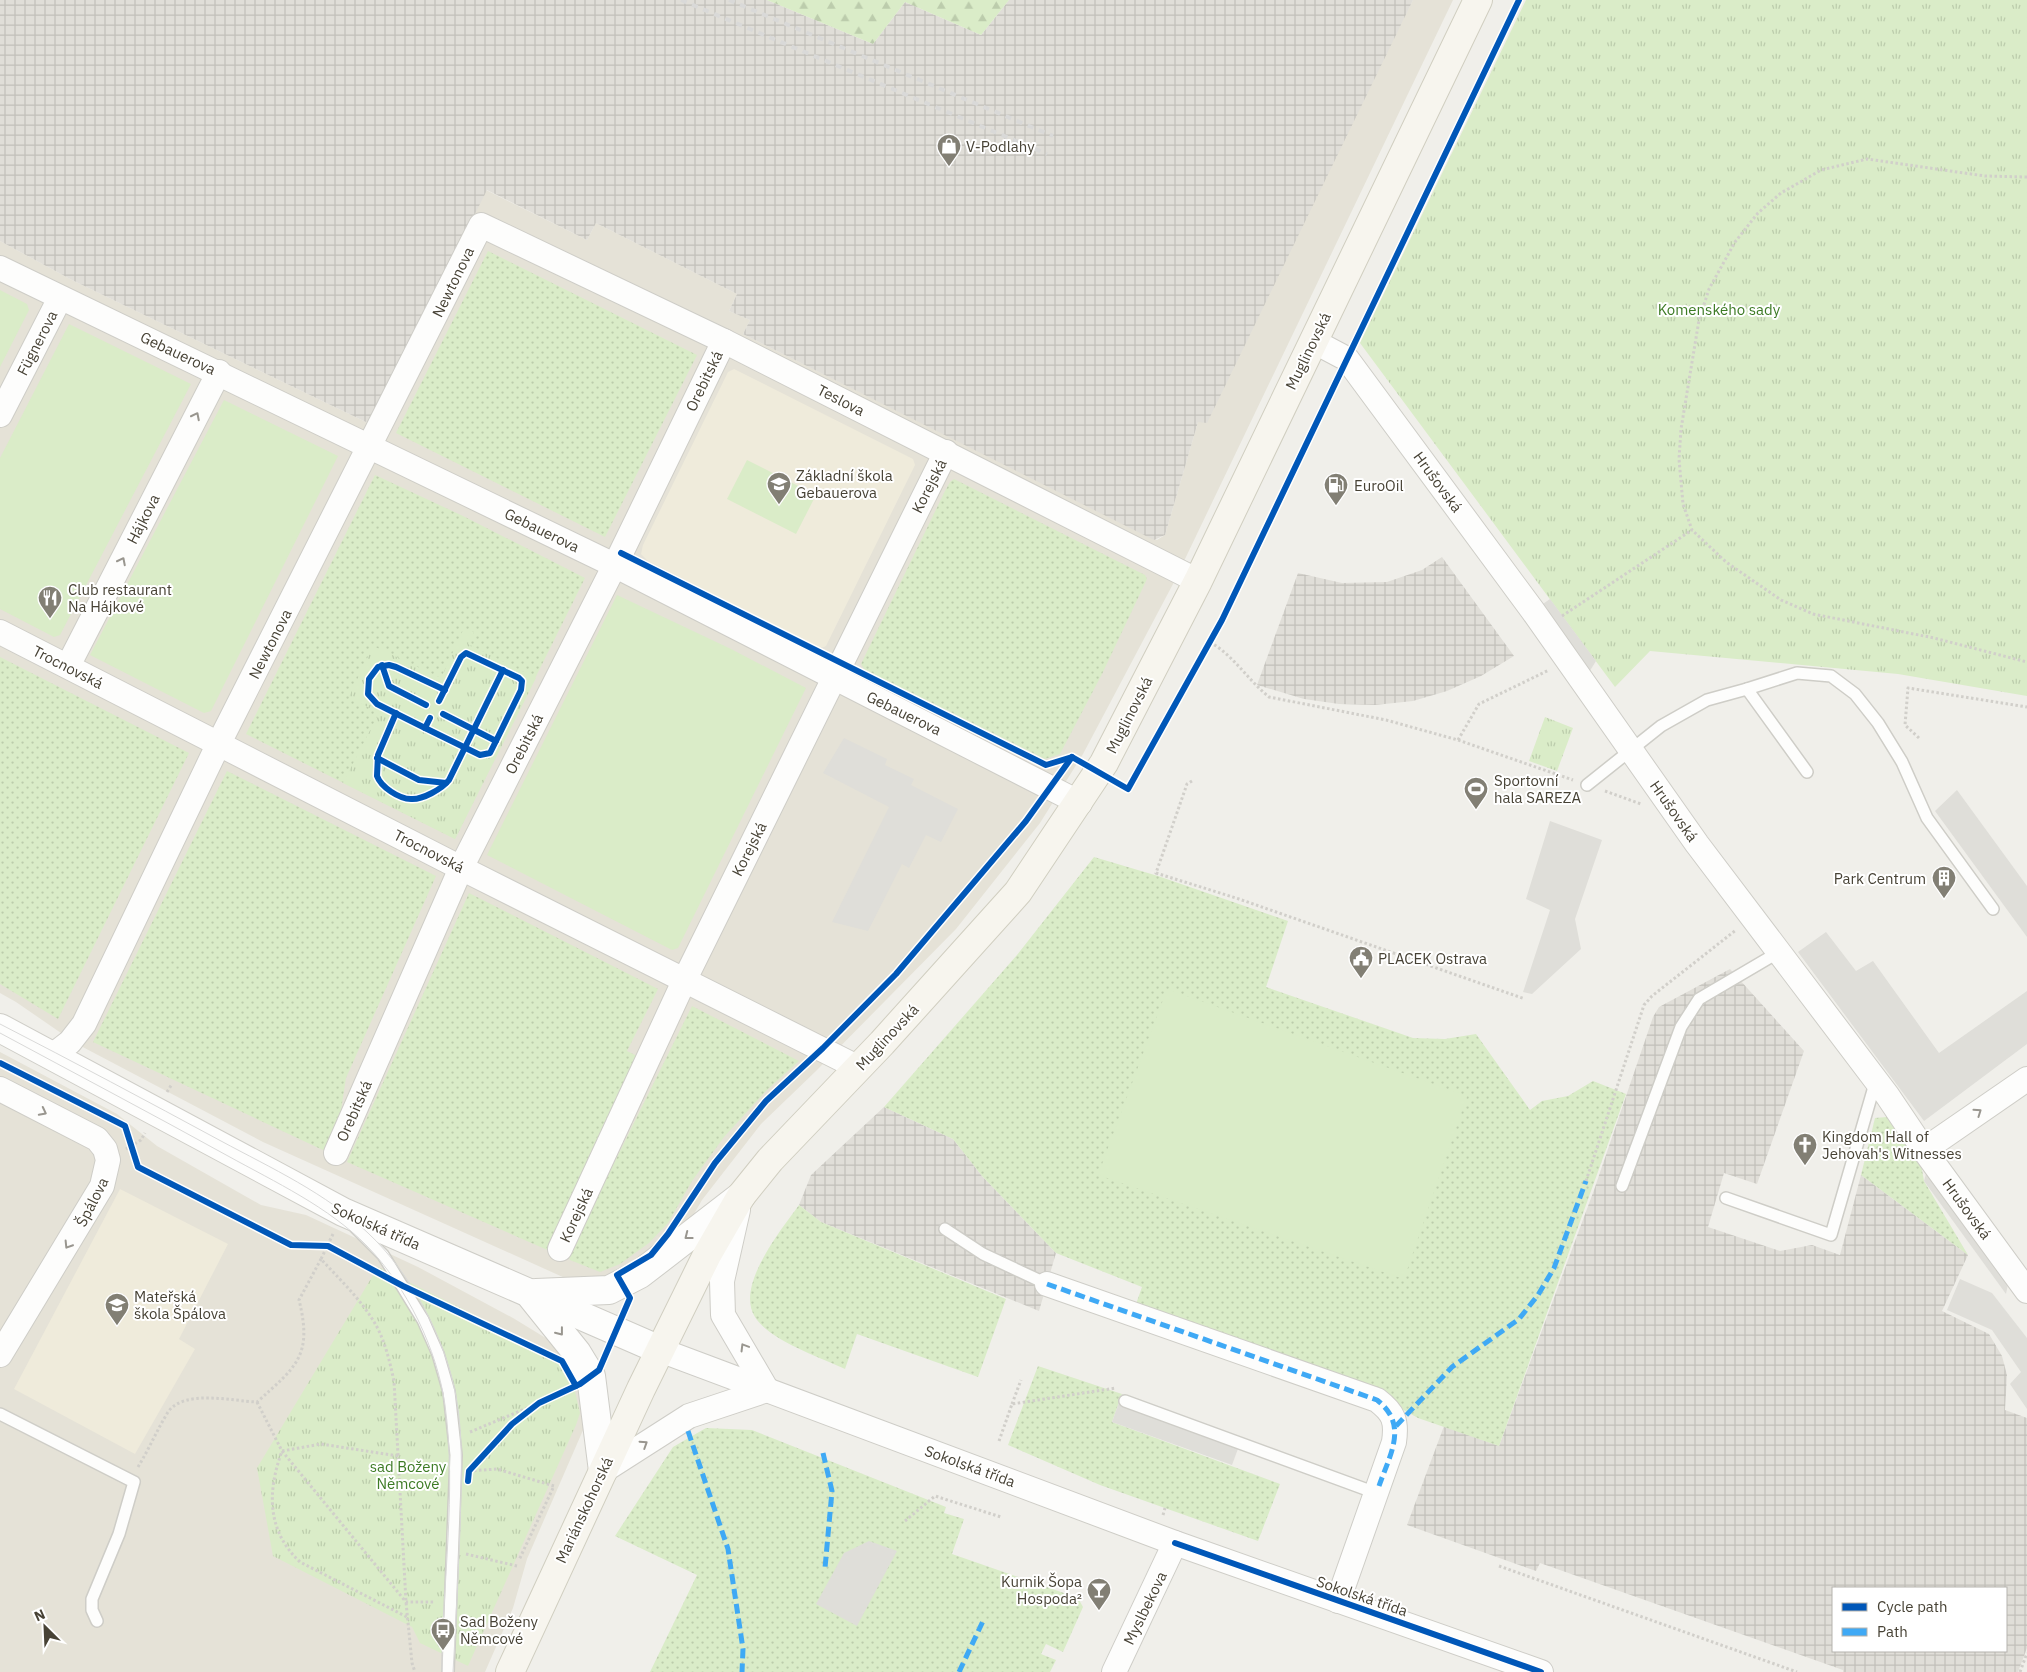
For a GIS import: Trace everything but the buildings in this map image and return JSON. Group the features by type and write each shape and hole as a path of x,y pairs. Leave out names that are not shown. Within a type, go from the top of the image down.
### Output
{"main road":[{"name":"Muglinovská","path":"660,1350 706,1254 741,1196 770,1160 859,1068 1018,892 1080,803 1104,762 1198,581 1478,0"},
{"name":"Mariánskohorská","path":"510,1672 660,1350"}],"street":[{"name":"Teslova","path":"481,225 724,341 1198,581"},
{"name":"Newtonova","path":"52,1056 70,1042 84,1024 219,743 371,446 481,225"},
{"name":"Gebauerova","path":"0,268 219,372 614,565 1080,803"},
{"name":"Fügnerova","path":"0,415 60,298"},
{"name":"Orebitská","path":"336,1152 461,868 614,565 724,341"},
{"name":"Hrušovská","path":"1313,341 1347,359 1545,628 1752,917 1876,1080 1924,1150 2027,1291"},
{"name":"Hájkova","path":"68,666 219,372"},
{"name":"Korejská","path":"560,1249 685,979 946,452"},
{"name":"Trocnovská","path":"0,632 461,868 859,1068"},
{"name":"Sokolská třída","path":"0,1028 309,1195 660,1350 1175,1543 1541,1672"},
{"path":"1924,1150 2027,1079"},
{"name":"Špálova","path":"0,1089 97,1139 105,1149 108,1167 96,1198 0,1355"},
{"path":"530,1294 609,1290 623,1285 741,1196"},
{"path":"530,1294 577,1353 591,1376 603,1471 689,1416 767,1390 723,1315 722,1281 741,1196"},
{"path":"1047,1284 1377,1400 1389,1410 1396,1426 1394,1442 1338,1601"},
{"name":"Myslbekova","path":"1114,1672 1175,1543"}],"lane":[{"path":"1587,785 1661,726 1707,700 1797,673 1831,676 1855,694 1878,722 1902,762 1927,818 1993,909"},
{"path":"1747,689 1807,772"},
{"path":"1622,1186 1681,1027 1699,999 1779,952"},
{"path":"1726,1198 1831,1235 1876,1080"},
{"path":"309,1195 361,1232 383,1255 423,1320 445,1376 452,1407 456,1455 448,1672"},
{"path":"945,1229 983,1254 1047,1284"},
{"path":"1124,1401 1376,1492"},
{"path":"0,1414 134,1482 119,1534 92,1599 92,1610 96,1621"}],"path":[{"path":"2027,178 1985,176 1867,159 1832,166 1810,175 1781,193 1758,213 1735,242 1720,266 1709,289 1699,320 1679,444 1682,504 1692,530 1726,562 1781,600 1813,614 1934,638 2027,662"},
{"path":"1545,628 1692,530"},
{"path":"1205,650 1214,634"},
{"path":"1210,642 1225,650 1259,689 1269,697 1386,720 1458,740 1658,809 1668,802"},
{"path":"1458,740 1479,704 1568,660"},
{"path":"1919,738 1905,725 1908,688 2027,707"},
{"path":"1192,781 1187,784 1156,873 1525,999"},
{"path":"1586,1181 1644,1005 1652,996 1752,917"},
{"path":"129,1140 134,1154"},
{"path":"129,1479 169,1411 180,1401 191,1398 257,1402 294,1366 304,1349 305,1325 299,1300 333,1234"},
{"path":"319,1246 328,1246 336,1250"},
{"path":"321,1259 365,1308 378,1329 387,1352 394,1381 407,1617 412,1663 415,1672"},
{"path":"1012,1404 1021,1380"},
{"path":"470,1432 546,1399"},
{"path":"257,1402 282,1451 406,1602"},
{"path":"512,1424 539,1402"},
{"path":"282,1451 300,1446 321,1444 398,1456"},
{"path":"282,1451 274,1473 272,1506 280,1536 287,1550 300,1562 407,1617"},
{"path":"398,1463 439,1468"},
{"path":"468,1481 469,1471 475,1464"},
{"path":"469,1471 497,1469 554,1486 519,1560"},
{"path":"904,1521 935,1496 1001,1517"},
{"path":"466,1554 517,1566"},
{"path":"1499,1566 1797,1672"},
{"path":"406,1602 438,1602"},
{"path":"2020,1672 2027,1653"}],"shaded area":[{"path":"0,0 767,0 873,44 905,2 981,35 1009,0 1413,0 1207,423 1198,422 1165,535 1154,540 743,334 750,320 729,311 737,294 596,223 587,240 487,190 370,424 72,280 0,241"},
{"path":"1413,0 1453,0 1173,584 1083,754 1040,823 956,929 761,1124 702,1200 683,1233 606,1283 565,1278 263,1142 77,1044 0,993 0,241 72,280 370,424 486,190 587,240 596,223 737,294 729,311 750,320 743,334 1157,540 1165,535 1198,422"},
{"name":"Základní škola Gebauerova","path":"734,369 913,459 915,465 824,647 820,648 648,561 641,554 643,545 728,372"},
{"path":"1442,557 1514,656 1481,676 1447,691 1413,701 1375,705 1339,704 1304,699 1257,685 1298,573 1342,583 1387,582 1422,570"},
{"path":"1550,599 1596,661 1583,682 1593,697 1583,703 1553,658 1533,611"},
{"path":"844,738 887,759 885,765 914,779 911,785 958,809 941,842 926,835 909,868 902,864 868,931 832,922 889,807 823,773"},
{"path":"1957,790 2027,886 2027,937 1935,811"},
{"path":"1550,821 1602,840 1575,919 1581,949 1532,994 1523,992 1550,910 1526,899"},
{"path":"1826,932 1856,971 1873,961 1939,1053 2027,991 2027,1044 1924,1121 1798,952"},
{"path":"1730,969 1804,1051 1757,1184 1724,1173 1708,1227 1780,1251 1812,1245 1840,1255 1861,1175 1968,1255 1942,1311 1989,1334 2002,1356 2007,1375 2005,1410 2027,1418 2027,1648 2018,1672 1843,1672 1843,1670 1540,1563 1536,1571 1407,1525 1444,1426 1499,1446 1594,1190 1653,1017 1659,1007"},
{"path":"0,1052 117,1114 157,1146 261,1205 306,1215 418,1267 513,1318 549,1340 577,1366 587,1421 527,1559 513,1608 485,1672 0,1672"},
{"path":"884,1107 953,1139 982,1176 1056,1253 1039,1311 821,1222 799,1205 811,1175"},
{"path":"1930,1159 2011,1269 2006,1294 1924,1181"},
{"name":"Mateřská škola Špálova","path":"120,1189 228,1244 179,1339 195,1349 135,1454 14,1389"},
{"path":"1960,1279 1992,1293 2027,1338 2027,1409 2010,1384 2021,1372 1992,1330 1947,1310"},
{"path":"1122,1394 1242,1438 1232,1465 1112,1422"},
{"path":"869,1541 897,1551 857,1626 816,1604 844,1553"}],"green space":[{"path":"767,0 1009,0 981,35 905,2 873,44"},
{"name":"Komenského sady","path":"1526,0 2027,0 2027,696 1898,674 1650,651 1615,687 1360,343"},
{"path":"488,251 697,355 605,537 396,433"},
{"path":"0,290 27,304 29,310 0,367"},
{"path":"69,324 191,384 60,635 54,637 0,609 0,458"},
{"path":"224,400 338,456 211,711 204,713 90,655"},
{"path":"747,460 816,495 796,534 727,499"},
{"path":"375,475 463,516 585,578 455,839 246,734"},
{"path":"954,479 1145,575 1147,579 1102,674 1060,754 1045,759 864,669 861,664 945,491"},
{"path":"617,595 731,649 806,688 678,948 672,950 487,855"},
{"path":"464,628 474,632 468,644 536,678 455,839 343,783 379,713 349,697 373,646 441,678"},
{"path":"0,657 189,753 58,1019 0,984"},
{"path":"1545,717 1573,728 1557,771 1529,761"},
{"path":"227,771 436,876 346,1078 339,1123 325,1151 93,1042"},
{"path":"1094,857 1158,876 1288,921 1266,987 1413,1038 1445,1039 1476,1034 1530,1110 1542,1101 1568,1096 1593,1081 1626,1094 1499,1446 1418,1418 1398,1407 1136,1304 1142,1287 1056,1253 982,1176 953,1139 884,1107 1017,955"},
{"path":"469,893 658,989 627,1051 643,1059 552,1252 347,1162"},
{"path":"1167,989 1467,1096 1404,1279 1098,1175"},
{"path":"692,1006 799,1061 766,1091 724,1137 692,1181 668,1223 649,1243 620,1264 600,1272 570,1260 568,1256"},
{"path":"1887,1117 1921,1164 1924,1181 1968,1255 1861,1175 1875,1118"},
{"path":"799,1205 821,1222 1006,1299 978,1377 857,1334 845,1369 783,1341 762,1326 755,1317 750,1304 755,1275 772,1243"},
{"name":"sad Boženy Němcové","path":"378,1267 552,1353 574,1387 580,1413 468,1666 420,1643 412,1627 273,1556 257,1468"},
{"path":"1038,1366 1122,1394 1112,1422 1280,1484 1258,1541 1100,1485 1008,1445"},
{"path":"706,1428 752,1430 946,1507 944,1513 964,1519 952,1554 1078,1598 1083,1607 1063,1652 1046,1644 1041,1654 1056,1660 1050,1672 650,1672 697,1575 615,1536 673,1447"}],"tram line":[{"path":"0,1024 316,1193 368,1233 384,1249 412,1287 435,1329 444,1352 451,1374 459,1413 461,1479 453,1672"},
{"path":"0,1033 319,1207 367,1246 395,1280 418,1320 427,1341 435,1362 445,1405 450,1471 442,1672"}],"railway":[{"path":"681,0 1047,154"},
{"path":"729,0 1053,136"}],"marked path":[{"path":"1396,1426 1452,1367 1519,1319 1538,1295 1554,1268 1586,1181"},
{"path":"1047,1284 1377,1400 1387,1410 1395,1430 1392,1451 1379,1486"},
{"path":"688,1431 728,1549 743,1649 742,1672"},
{"path":"823,1453 832,1491 825,1568"},
{"path":"959,1672 984,1619"}],"cycle path":[{"path":"621,553 1046,765 1072,757 1128,789 1222,620 1519,0"},
{"path":"439,701 461,657 466,653 522,681 521,690 496,741 443,714"},
{"path":"382,665 389,686 426,705"},
{"path":"430,718 425,728 377,704 368,694 369,679 378,667 389,665 445,690"},
{"path":"396,713 378,755 377,776 382,784 396,795 406,798 421,798 437,790 449,780 503,670"},
{"path":"425,728 480,755 490,753 496,741"},
{"path":"468,1481 469,1471 512,1424 539,1403 580,1384 599,1370 630,1298 617,1275 651,1255 668,1234 715,1163 766,1101 823,1048 896,974 1026,821 1072,757"},
{"path":"377,758 419,780 446,783"},
{"path":"0,1063 125,1126 138,1167 291,1245 328,1246 403,1286 562,1361 576,1386"},
{"path":"1175,1543 1541,1672"}],"place":[{"name":"V-Podlahy","path":"949,167"},
{"name":"Základní škola Gebauerova","path":"779,505"},
{"name":"EuroOil","path":"1336,506"},
{"name":"Club restaurant Na Hájkové","path":"50,619"},
{"name":"Sportovní hala SAREZA","path":"1476,810"},
{"name":"Park Centrum","path":"1944,899"},
{"name":"PLACEK Ostrava","path":"1361,979"},
{"name":"Kingdom Hall of Jehovah's Witnesses","path":"1805,1166"},
{"name":"Mateřská škola Špálova","path":"117,1326"},
{"name":"Kurnik Šopa Hospoda²","path":"1099,1611"},
{"name":"Sad Boženy Němcové","path":"443,1651"}]}
